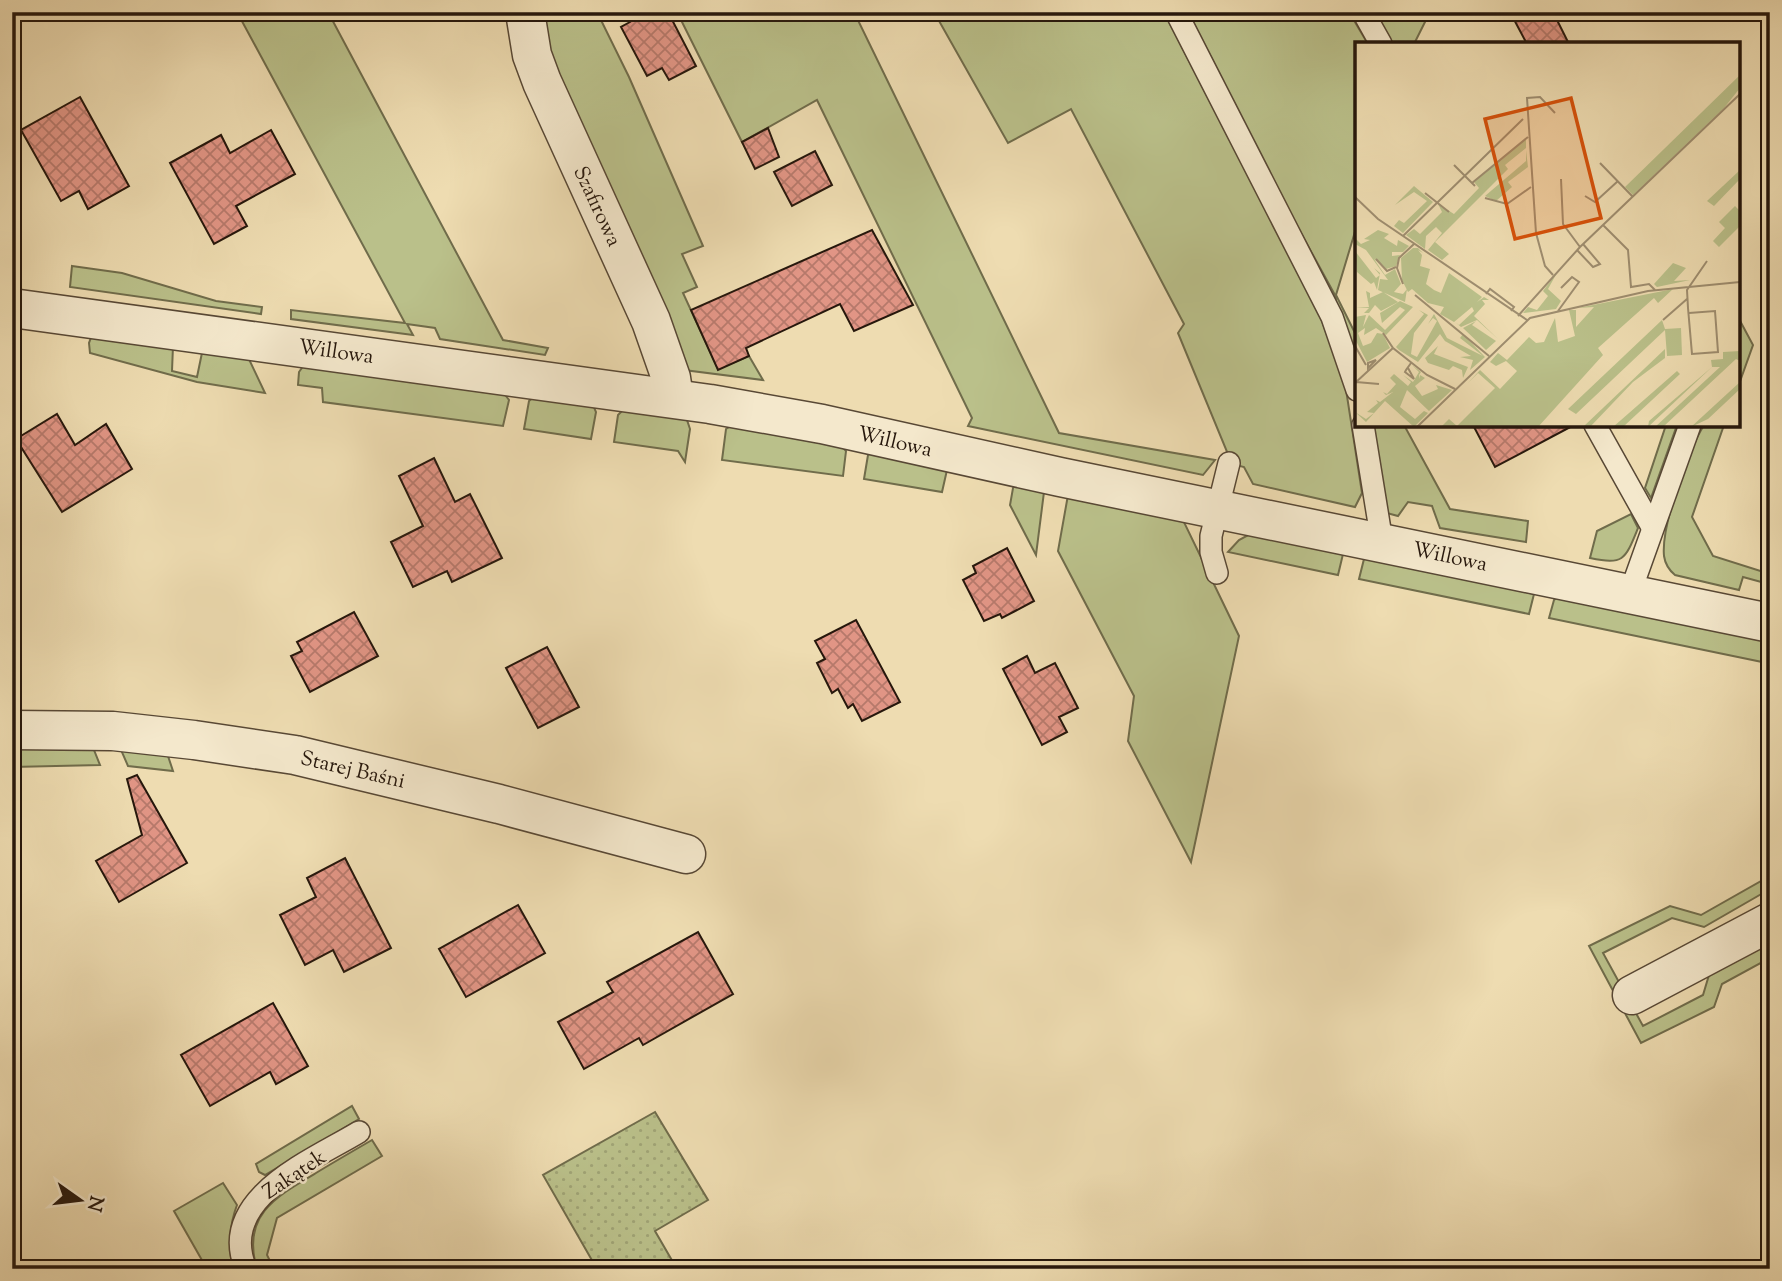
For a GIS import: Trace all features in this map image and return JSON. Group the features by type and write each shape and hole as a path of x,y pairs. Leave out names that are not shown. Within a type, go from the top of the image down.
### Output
{"street":[{"name":"Szafirowa","path":"525,12 532,55 542,82 651,321 671,378 674,398"},
{"name":"Willowa","path":"12,308 674,398 822,424 1047,474 1770,623"},
{"name":"Starej Baśni","path":"12,730 113,731 295,755 686,853"},
{"path":"1632,995 1770,922"}],"lane":[{"path":"1176,12 1332,317 1355,384"},
{"path":"1363,12 1380,42"},
{"path":"1363,427 1382,542"},
{"path":"1596,427 1652,527"},
{"path":"1630,593 1689,427"},
{"path":"1217,573 1210,544 1229,463"},
{"name":"Zakątek","path":"246,1269 240,1248 242,1230 256,1200 270,1186 359,1132"}],"green space":[{"path":"237,12 328,12 503,340 548,348 545,355 440,339 435,328 407,324 413,335 291,319 291,310 405,323"},
{"path":"539,12 597,12 629,77 703,246 682,254 697,287 683,293 718,369 749,356 763,380 684,370 552,78"},
{"path":"677,12 854,12 1059,433 1215,460 1203,475 968,426 972,418 817,100 742,142"},
{"path":"934,12 1164,12 1319,313 1345,383 1362,493 1355,507 1253,484 1244,467 1232,464 1178,333 1184,324 1071,109 1008,143"},
{"path":"1188,12 1349,12 1367,42 1355,42 1355,232 1336,295 1355,333 1355,358 1335,295 1286,206"},
{"path":"1375,12 1430,12 1415,42 1391,42"},
{"path":"72,266 122,273 216,301 262,307 261,314 70,287"},
{"path":"1740,321 1753,345 1740,381"},
{"path":"92,335 173,346 172,371 197,377 203,348 247,355 265,393 197,382 90,353"},
{"path":"304,365 503,392 509,400 503,426 323,402 322,388 298,385 299,372"},
{"path":"535,396 593,405 596,412 591,439 524,429 529,401"},
{"path":"624,409 686,417 690,429 685,462 678,451 614,442 618,415"},
{"path":"734,424 840,444 846,451 843,476 722,460 726,429"},
{"path":"1371,427 1405,427 1450,509 1528,521 1526,542 1440,528 1432,506 1408,502 1398,516 1383,512"},
{"path":"1665,427 1676,427 1651,498 1645,488"},
{"path":"1703,427 1723,427 1692,517 1713,556 1770,574 1770,595 1764,594 1765,583 1743,577 1739,590 1675,575 1665,561 1664,543 1671,508"},
{"path":"873,450 947,470 942,492 864,479 868,455"},
{"path":"1018,480 1044,492 1036,555 1010,505 1013,488"},
{"path":"1068,495 1183,520 1239,636 1191,862 1128,741 1134,696 1058,551"},
{"path":"1631,514 1638,528 1622,558 1610,561 1590,558 1597,531"},
{"path":"1250,534 1343,554 1338,575 1228,552 1239,540"},
{"path":"1369,556 1534,594 1529,614 1359,579 1364,559"},
{"path":"1559,595 1766,638 1770,643 1767,663 1549,618 1554,600"},
{"path":"90,740 100,765 12,767 12,742"},
{"path":"118,743 165,747 173,771 128,766"},
{"path":"1770,876 1770,889 1704,927 1672,918 1603,953 1643,1026 1703,995 1712,965 1770,940 1770,958 1722,984 1714,1007 1641,1043 1589,946 1670,906 1701,915"},
{"path":"352,1106 359,1119 265,1175 259,1172 256,1164"},
{"path":"655,1112 708,1200 655,1231 677,1269 597,1269 543,1175"},
{"path":"372,1140 382,1156 277,1218 267,1255 274,1269 257,1269 253,1251 254,1235 265,1210 287,1191"},
{"path":"223,1183 237,1205 230,1236 233,1269 207,1269 174,1211"}],"building":[{"path":"624,12 668,12 696,66 669,80 662,68 647,76 621,27 630,22"},
{"path":"1510,12 1553,12 1568,42 1526,42"},
{"path":"80,97 129,186 88,209 79,191 61,201 21,130"},
{"path":"768,128 779,157 755,169 742,142"},
{"path":"271,130 295,174 236,206 247,226 214,244 170,163 221,135 230,153"},
{"path":"815,151 832,185 792,206 774,172"},
{"path":"872,230 913,305 854,331 840,304 746,348 749,356 718,370 691,310"},
{"path":"57,414 75,445 106,424 132,469 62,512 16,439"},
{"path":"1474,427 1570,427 1495,467"},
{"path":"434,458 455,502 470,494 502,558 452,582 447,571 413,587 391,542 423,526 399,476"},
{"path":"1007,548 1034,601 1002,618 1000,614 984,621 963,580 976,573 973,566"},
{"path":"354,612 378,656 310,692 291,656 302,651 297,642"},
{"path":"856,620 900,702 862,721 853,704 848,708 838,689 832,693 817,663 825,659 815,641"},
{"path":"547,647 579,707 538,728 506,668"},
{"path":"1027,656 1035,673 1055,663 1078,708 1059,717 1067,732 1042,745 1003,669"},
{"path":"137,775 187,863 119,902 96,861 142,835 127,779"},
{"path":"345,858 391,948 344,972 333,950 305,965 280,915 316,897 307,878"},
{"path":"518,905 545,953 466,997 439,949"},
{"path":"698,932 733,994 643,1045 639,1038 584,1069 558,1022 613,992 607,982"},
{"path":"273,1003 308,1066 276,1084 270,1072 210,1106 181,1055"}]}
